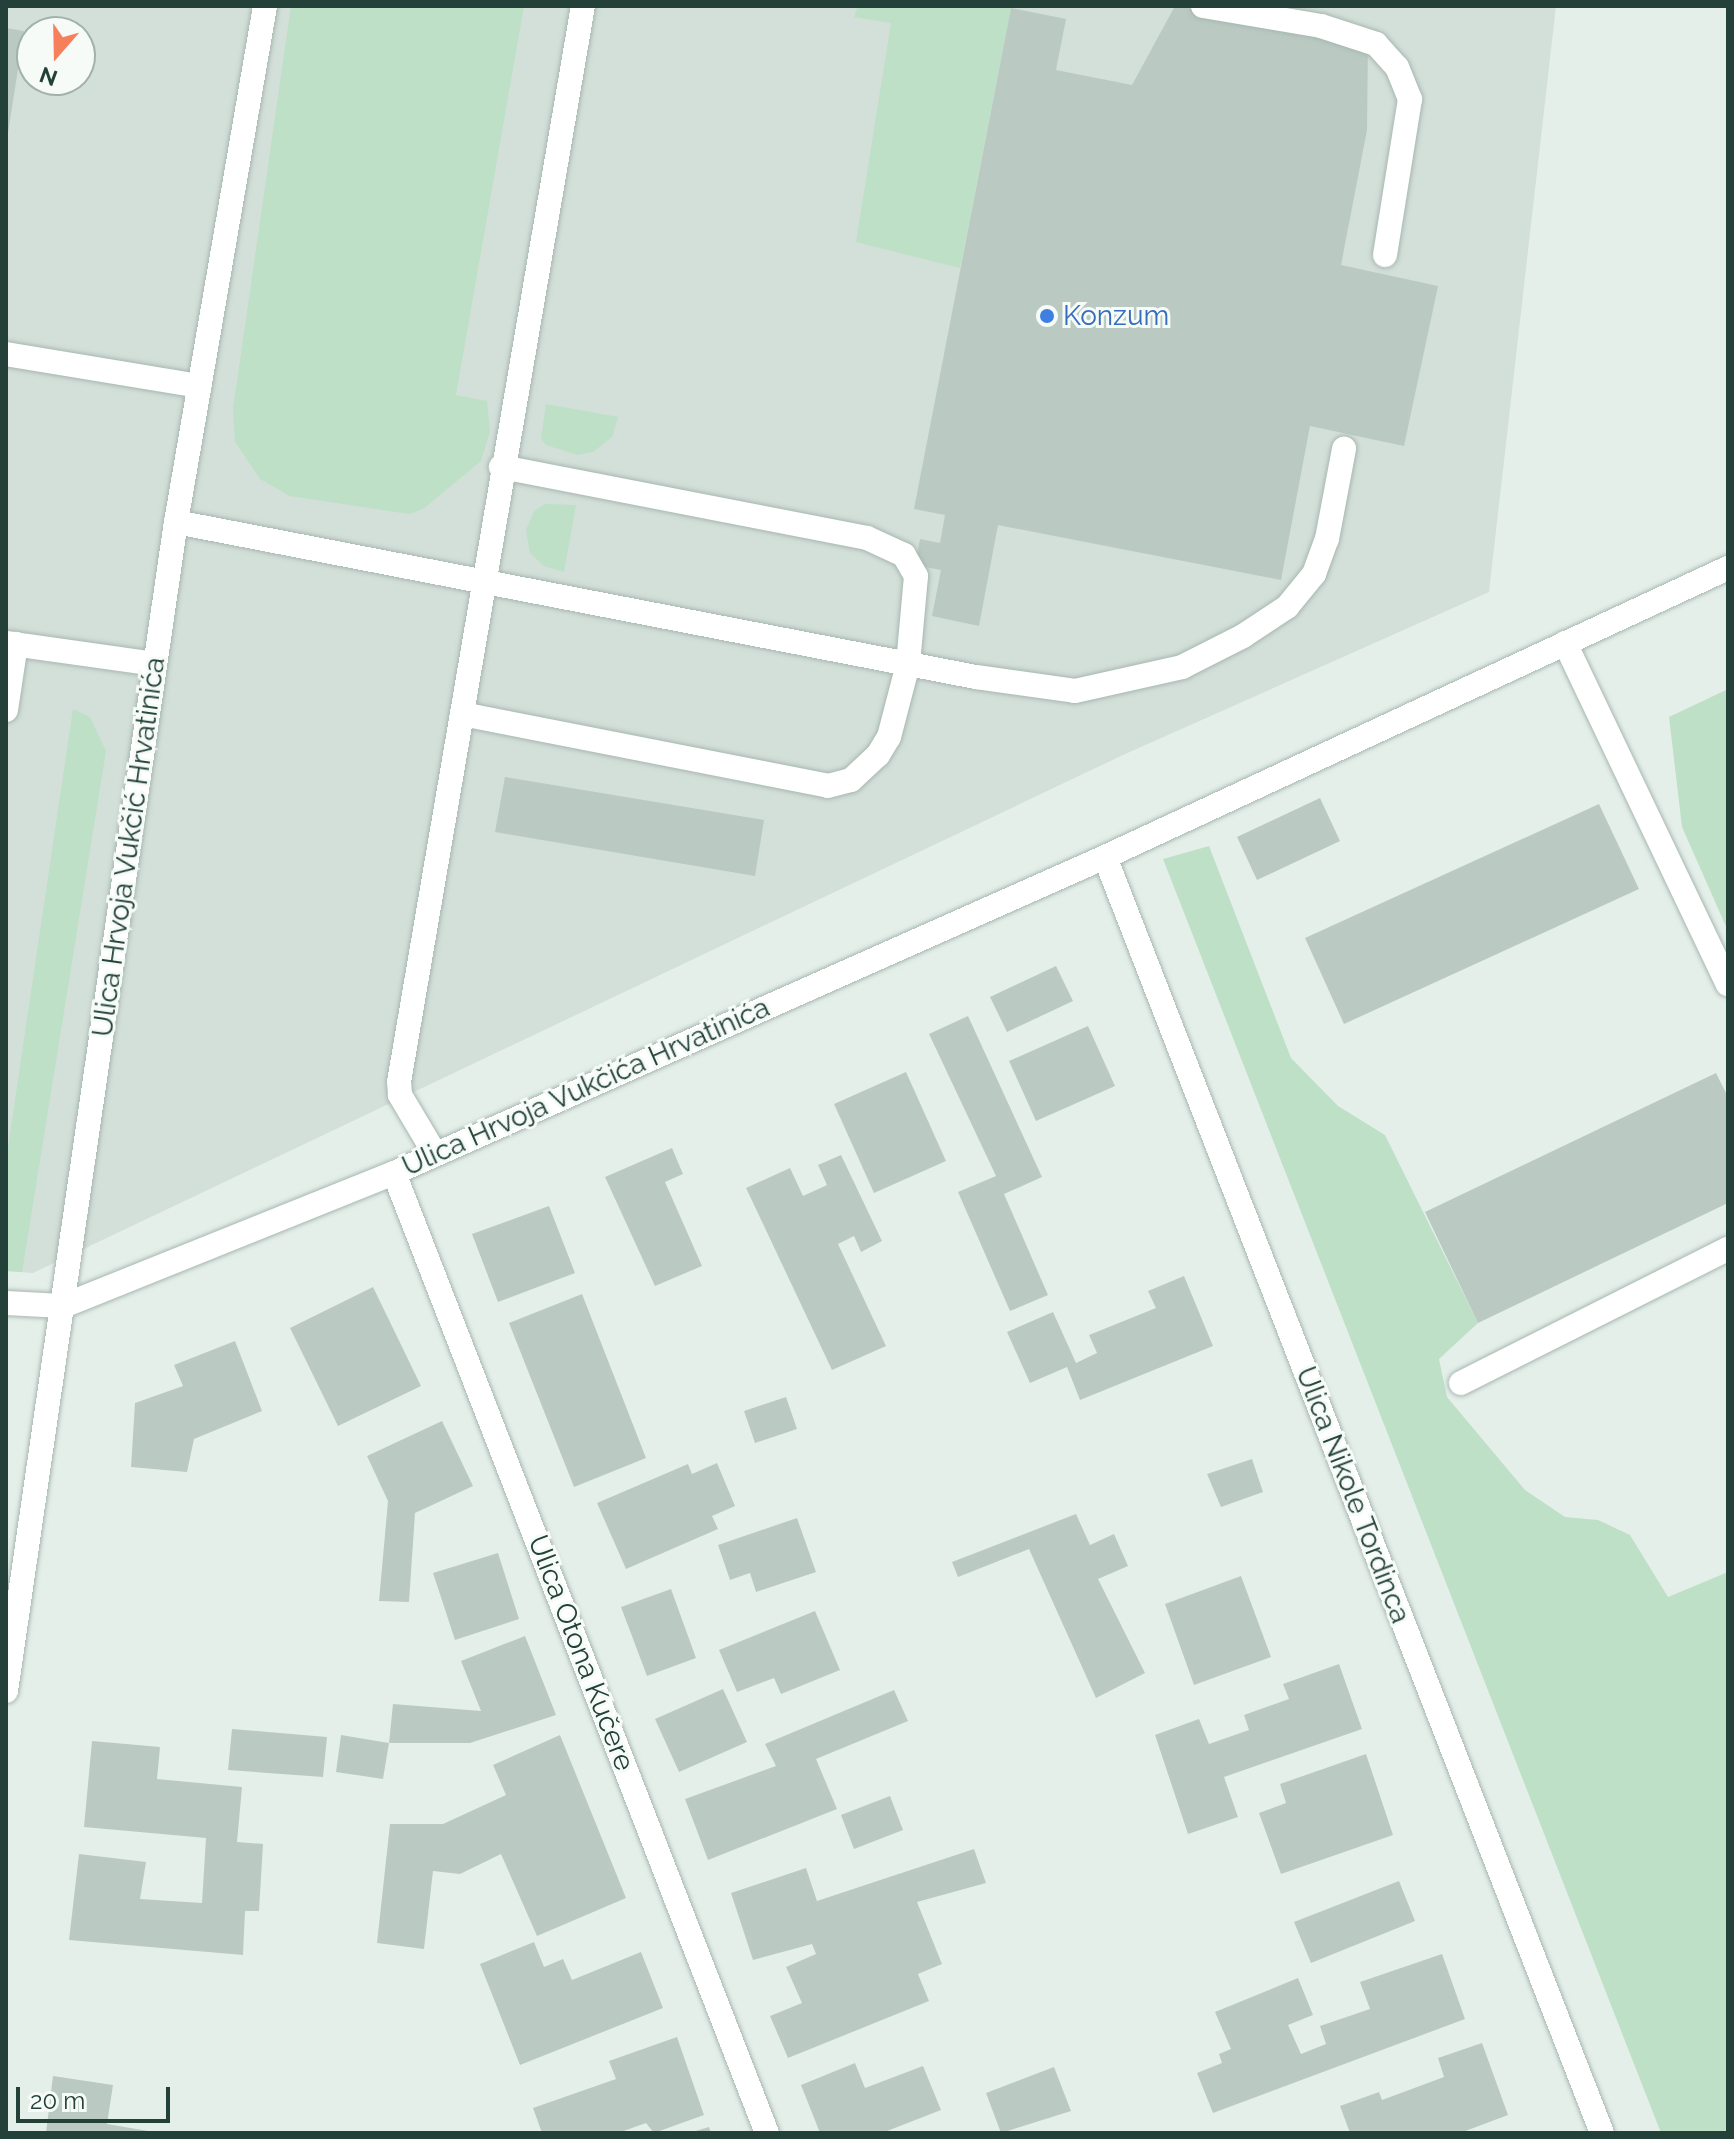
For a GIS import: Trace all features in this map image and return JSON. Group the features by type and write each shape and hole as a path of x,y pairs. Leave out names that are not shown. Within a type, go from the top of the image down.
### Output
{"street":[{"name":"Ulica Hrvoja Vukčić Hrvatinića","path":"6,1691 176,522 265,6"},
{"path":"435,1154 400,1095 399,1082 501,467 583,6"},
{"path":"1203,6 1321,26 1376,44 1397,67 1410,99 1385,255"},
{"path":"6,354 199,386"},
{"path":"176,522 908,664 1075,691 1182,667 1287,607 1314,574 1327,539 1344,449"},
{"path":"462,714 828,786 851,780 878,755 889,737 908,664 916,576 904,555 879,543 501,467"},
{"name":"Ulica Hrvoja Vukčića Hrvatinića","path":"63,1306 394,1173 1105,857 1728,568"},
{"path":"1565,643 1728,984"},
{"path":"6,710 11,644 155,664"},
{"name":"Ulica Nikole Tordinca","path":"1105,857 1602,2133"},
{"name":"Ulica Otona Kučere","path":"394,1173 767,2133"},
{"path":"1461,1383 1728,1249"},
{"path":"6,1303 63,1306"}],"shaded area":[{"path":"6,6 1556,6 1489,592 1123,755 33,1273 6,1271"}],"green space":[{"path":"291,6 524,6 456,395 487,401 490,432 481,461 423,509 409,514 290,496 260,479 235,442 233,409"},
{"path":"858,6 1011,8 960,268 856,242 891,23 854,17"},
{"path":"546,404 618,417 612,437 593,452 577,455 546,445 541,439"},
{"path":"545,504 576,505 564,572 544,566 530,553 526,530 534,511"},
{"path":"1728,689 1728,931 1682,827 1669,717"},
{"path":"73,709 90,717 106,751 22,1272 6,1271 6,1161"},
{"path":"1209,846 1291,1058 1338,1106 1385,1135 1478,1323 1439,1359 1447,1397 1525,1490 1565,1517 1598,1520 1630,1535 1668,1597 1728,1572 1728,2133 1661,2133 1163,859"}],"building":[{"path":"1175,6 1368,41 1367,130 1341,265 1438,286 1404,446 1310,426 1281,580 998,525 979,626 932,616 941,570 915,565 920,539 940,543 945,515 914,509 1011,8 1066,19 1056,70 1132,85"},
{"path":"6,28 16,30 16,82 6,133"},
{"path":"505,777 764,820 755,876 495,832"},
{"path":"1320,798 1340,841 1257,880 1237,837"},
{"path":"1599,804 1639,889 1344,1024 1305,938"},
{"path":"1056,966 1073,1001 1007,1032 990,997"},
{"path":"968,1016 1042,1177 1004,1194 1048,1295 1010,1311 958,1192 996,1176 929,1034"},
{"path":"1088,1026 1115,1086 1036,1121 1009,1061"},
{"path":"906,1072 946,1161 874,1193 834,1104"},
{"path":"1716,1073 1728,1097 1728,1203 1478,1323 1425,1212"},
{"path":"672,1148 683,1174 665,1182 702,1266 655,1286 605,1177"},
{"path":"841,1155 882,1241 861,1252 854,1236 838,1244 886,1346 832,1370 746,1188 790,1168 803,1196 827,1185 818,1165"},
{"path":"549,1206 575,1273 498,1302 472,1234"},
{"path":"1184,1276 1213,1346 1080,1400 1067,1367 1030,1383 1007,1332 1053,1312 1076,1363 1097,1353 1089,1335 1156,1308 1148,1291"},
{"path":"373,1287 421,1386 338,1426 290,1328"},
{"path":"582,1294 646,1458 574,1487 509,1323"},
{"path":"235,1341 262,1411 194,1439 187,1472 131,1467 135,1403 183,1386 174,1365"},
{"path":"786,1397 797,1429 755,1443 744,1411"},
{"path":"442,1421 473,1486 415,1513 409,1602 379,1601 388,1501 367,1456"},
{"path":"1252,1459 1263,1492 1221,1507 1207,1474"},
{"path":"717,1463 735,1506 712,1516 718,1529 626,1569 597,1503 688,1464 692,1474"},
{"path":"1076,1514 1090,1545 1114,1534 1128,1566 1098,1579 1145,1673 1096,1698 1029,1549 958,1577 952,1562"},
{"path":"797,1518 816,1572 756,1592 750,1573 730,1580 718,1545"},
{"path":"498,1553 519,1619 455,1640 433,1573"},
{"path":"1241,1576 1271,1657 1194,1685 1165,1604"},
{"path":"671,1589 696,1658 647,1676 621,1607"},
{"path":"815,1611 840,1670 781,1694 774,1678 737,1692 719,1650"},
{"path":"525,1636 556,1715 470,1743 389,1743 393,1704 481,1711 461,1661"},
{"path":"1339,1664 1362,1729 1224,1777 1238,1817 1188,1834 1155,1735 1199,1719 1209,1744 1249,1730 1244,1715 1289,1699 1283,1684"},
{"path":"723,1689 747,1742 679,1772 655,1719"},
{"path":"894,1690 908,1721 816,1759 837,1809 708,1860 685,1799 776,1766 765,1744"},
{"path":"232,1729 327,1737 323,1777 228,1770"},
{"path":"341,1735 389,1743 383,1779 336,1772"},
{"path":"560,1735 626,1898 537,1936 501,1854 460,1874 433,1871 424,1949 377,1943 390,1824 443,1824 506,1795 493,1765"},
{"path":"92,1741 160,1747 157,1779 242,1787 237,1842 263,1844 259,1911 245,1911 243,1955 69,1940 79,1854 146,1862 140,1899 202,1903 206,1838 84,1827"},
{"path":"1366,1754 1393,1835 1281,1874 1259,1813 1286,1803 1280,1784"},
{"path":"890,1796 903,1830 854,1849 841,1815"},
{"path":"974,1849 986,1883 917,1902 942,1964 918,1974 929,2001 788,2058 770,2016 802,2003 786,1967 816,1954 812,1944 753,1960 731,1893 806,1868 817,1901"},
{"path":"1399,1881 1415,1921 1311,1963 1294,1922"},
{"path":"534,1942 544,1967 563,1959 572,1980 641,1952 663,2008 520,2065 480,1964"},
{"path":"1442,1954 1465,2019 1213,2113 1197,2073 1222,2063 1219,2054 1231,2049 1215,2012 1298,1978 1313,2015 1288,2025 1301,2054 1326,2044 1320,2026 1370,2009 1360,1982"},
{"path":"677,2037 704,2115 654,2133 646,2123 618,2133 542,2133 533,2108 616,2079 609,2061"},
{"path":"1482,2043 1508,2115 1460,2133 1350,2133 1340,2106 1379,2092 1382,2100 1444,2077 1438,2058"},
{"path":"855,2063 865,2088 923,2066 941,2110 882,2133 820,2133 801,2085"},
{"path":"1054,2067 1071,2111 1001,2133 986,2093"},
{"path":"53,2076 113,2085 107,2124 160,2133 46,2133"},
{"path":"709,2127 711,2133 692,2133 692,2132"}],"place":[{"name":"Konzum","path":"1047,316"}]}
